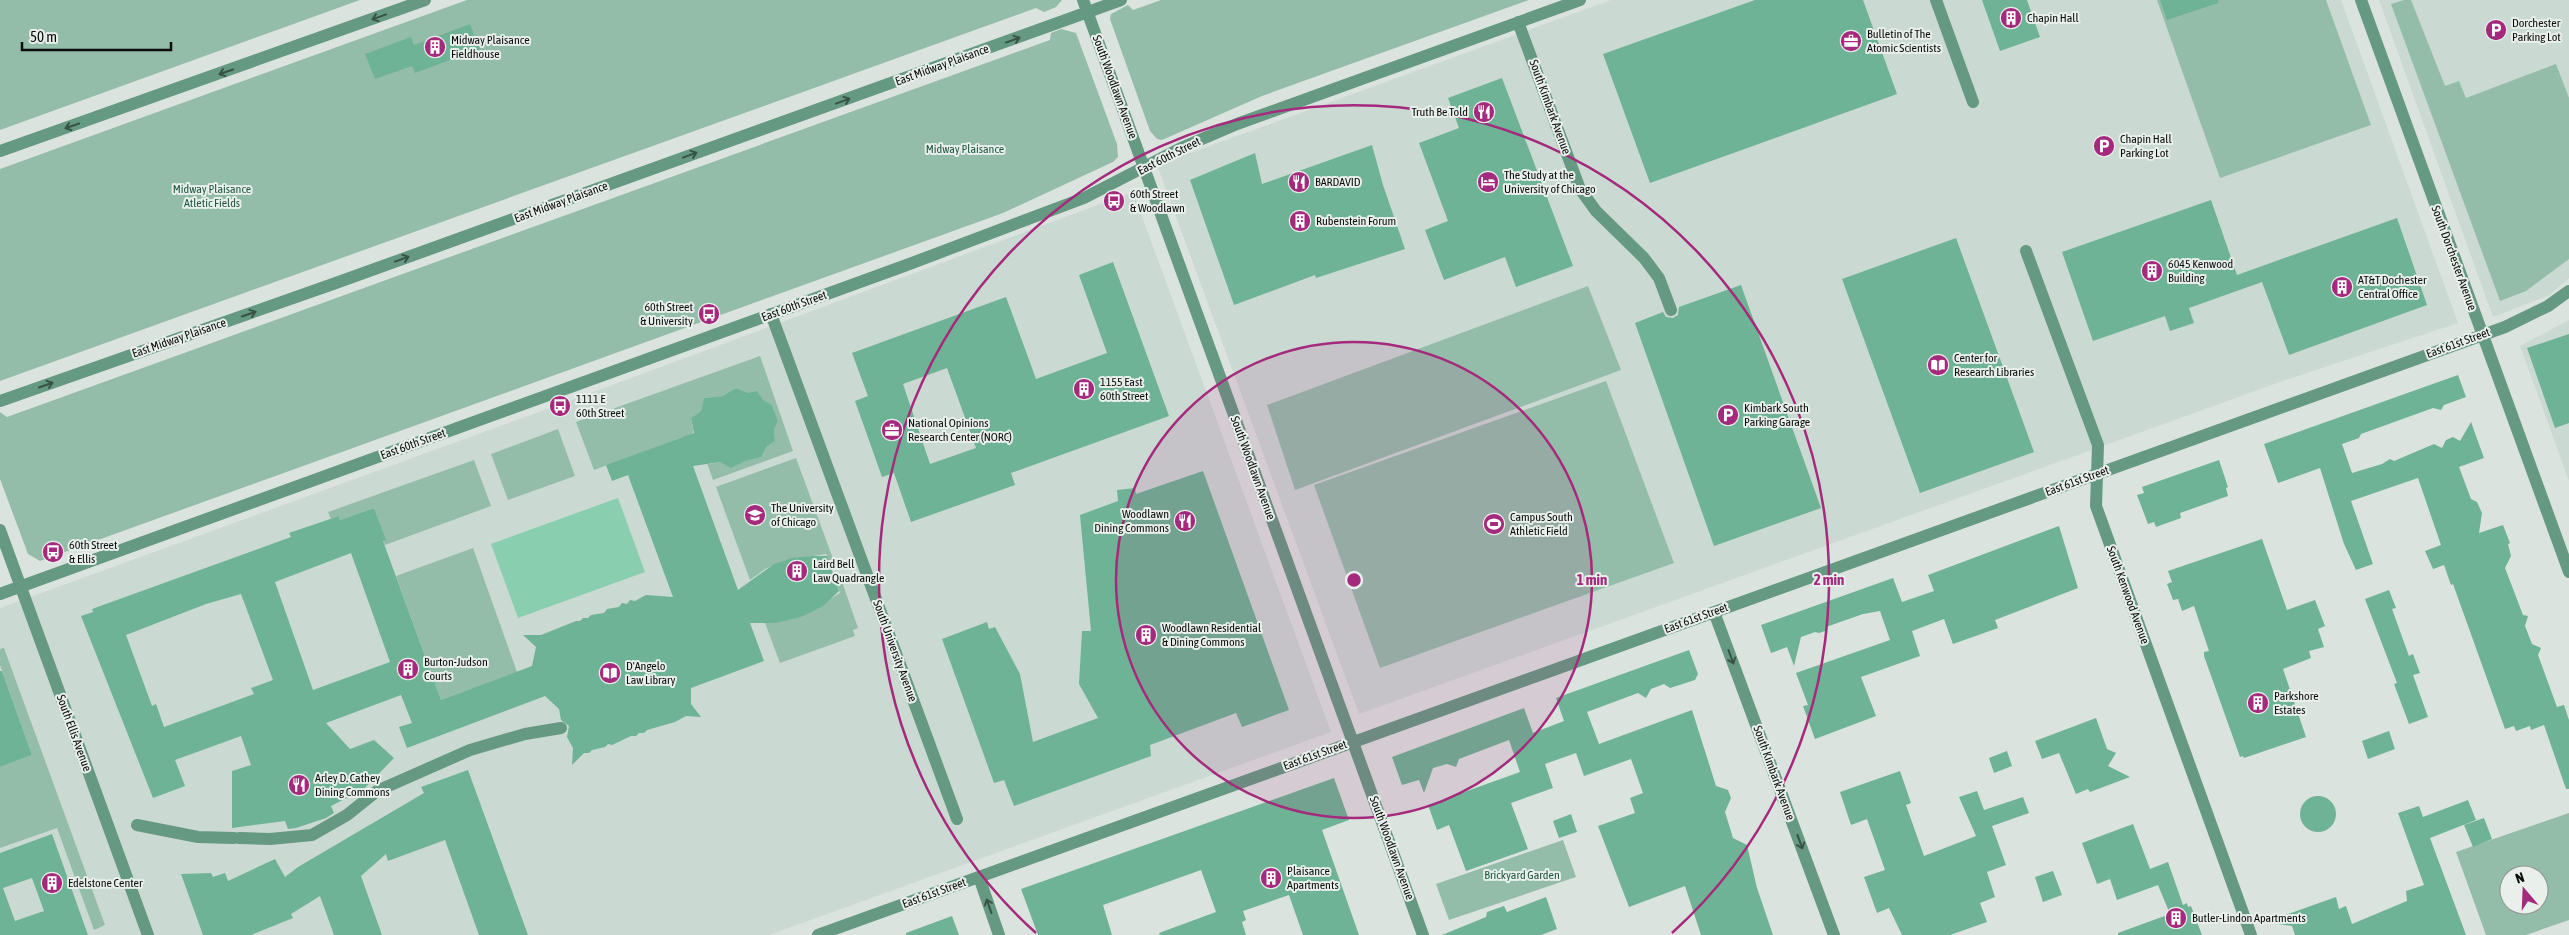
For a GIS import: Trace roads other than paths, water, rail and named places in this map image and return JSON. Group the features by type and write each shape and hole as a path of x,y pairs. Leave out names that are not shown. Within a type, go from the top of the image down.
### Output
{"street":[{"path":"0,151 424,0"},
{"name":"South Woodlawn Avenue","path":"1083,0 1423,935"},
{"name":"East Midway Plaisance","path":"0,401 1121,0"},
{"name":"East 60th Street","path":"0,594 772,314 1084,198 1190,144 1287,105 1580,0"},
{"path":"1936,0 1973,102"},
{"name":"South Dorchester Avenue","path":"2361,0 2481,335 2569,572"},
{"name":"South Kimbark Avenue","path":"1518,22 1580,189 1596,211 1644,258 1659,278 1671,310"},
{"name":"South Kenwood Avenue","path":"2026,251 2098,445 2096,506 2252,935"},
{"name":"East 61st Street","path":"818,935 2518,322 2548,306 2569,291"},
{"name":"South University Avenue","path":"772,314 957,819"},
{"name":"South Ellis Avenue","path":"0,530 148,935"},
{"name":"South Kimbark Avenue","path":"1714,612 1834,935"},
{"path":"137,825 198,837 270,839 312,835 346,815 376,791 470,750 525,734 562,728"},
{"path":"979,877 999,935"}],"place":[{"name":"Chapin Hall","path":"2011,18"},
{"name":"Dorchester Parking Lot","path":"2496,30"},
{"name":"Bulletin of The Atomic Scientists","path":"1851,41"},
{"name":"Midway Plaisance Fieldhouse","path":"435,47"},
{"name":"Truth Be Told","path":"1484,112"},
{"name":"Chapin Hall Parking Lot","path":"2104,146"},
{"name":"BARDAVID","path":"1299,182"},
{"name":"The Study at the University of Chicago","path":"1488,182"},
{"name":"60th Street & Woodlawn","path":"1114,201"},
{"name":"Rubenstein Forum","path":"1300,221"},
{"name":"6045 Kenwood Building","path":"2152,271"},
{"name":"AT&T Dochester Central Office","path":"2342,287"},
{"name":"60th Street & University","path":"709,314"},
{"name":"Center for Research Libraries","path":"1938,365"},
{"name":"1155 East 60th Street","path":"1084,389"},
{"name":"1111 E 60th Street","path":"560,406"},
{"name":"Kimbark South Parking Garage","path":"1728,415"},
{"name":"National Opinions Research Center (NORC)","path":"892,430"},
{"name":"The University of Chicago","path":"755,515"},
{"name":"Woodlawn Dining Commons","path":"1185,521"},
{"name":"Campus South Athletic Field","path":"1494,524"},
{"name":"60th Street & Ellis","path":"53,552"},
{"name":"Laird Bell Law Quadrangle","path":"797,571"},
{"name":"Woodlawn Residential & Dining Commons","path":"1146,635"},
{"name":"Burton-Judson Courts","path":"408,669"},
{"name":"D'Angelo Law Library","path":"610,673"},
{"name":"Parkshore Estates","path":"2258,703"},
{"name":"Arley D. Cathey Dining Commons","path":"299,785"},
{"name":"Plaisance Apartments","path":"1271,878"},
{"name":"Edelstone Center","path":"52,883"},
{"name":"Butler-Lindon Apartments","path":"2176,918"}],"park label":[{"name":"Midway Plaisance","path":"965,149"},
{"name":"Midway Plaisance Atletic Fields","path":"212,196"},
{"name":"Brickyard Garden","path":"1522,875"}]}
